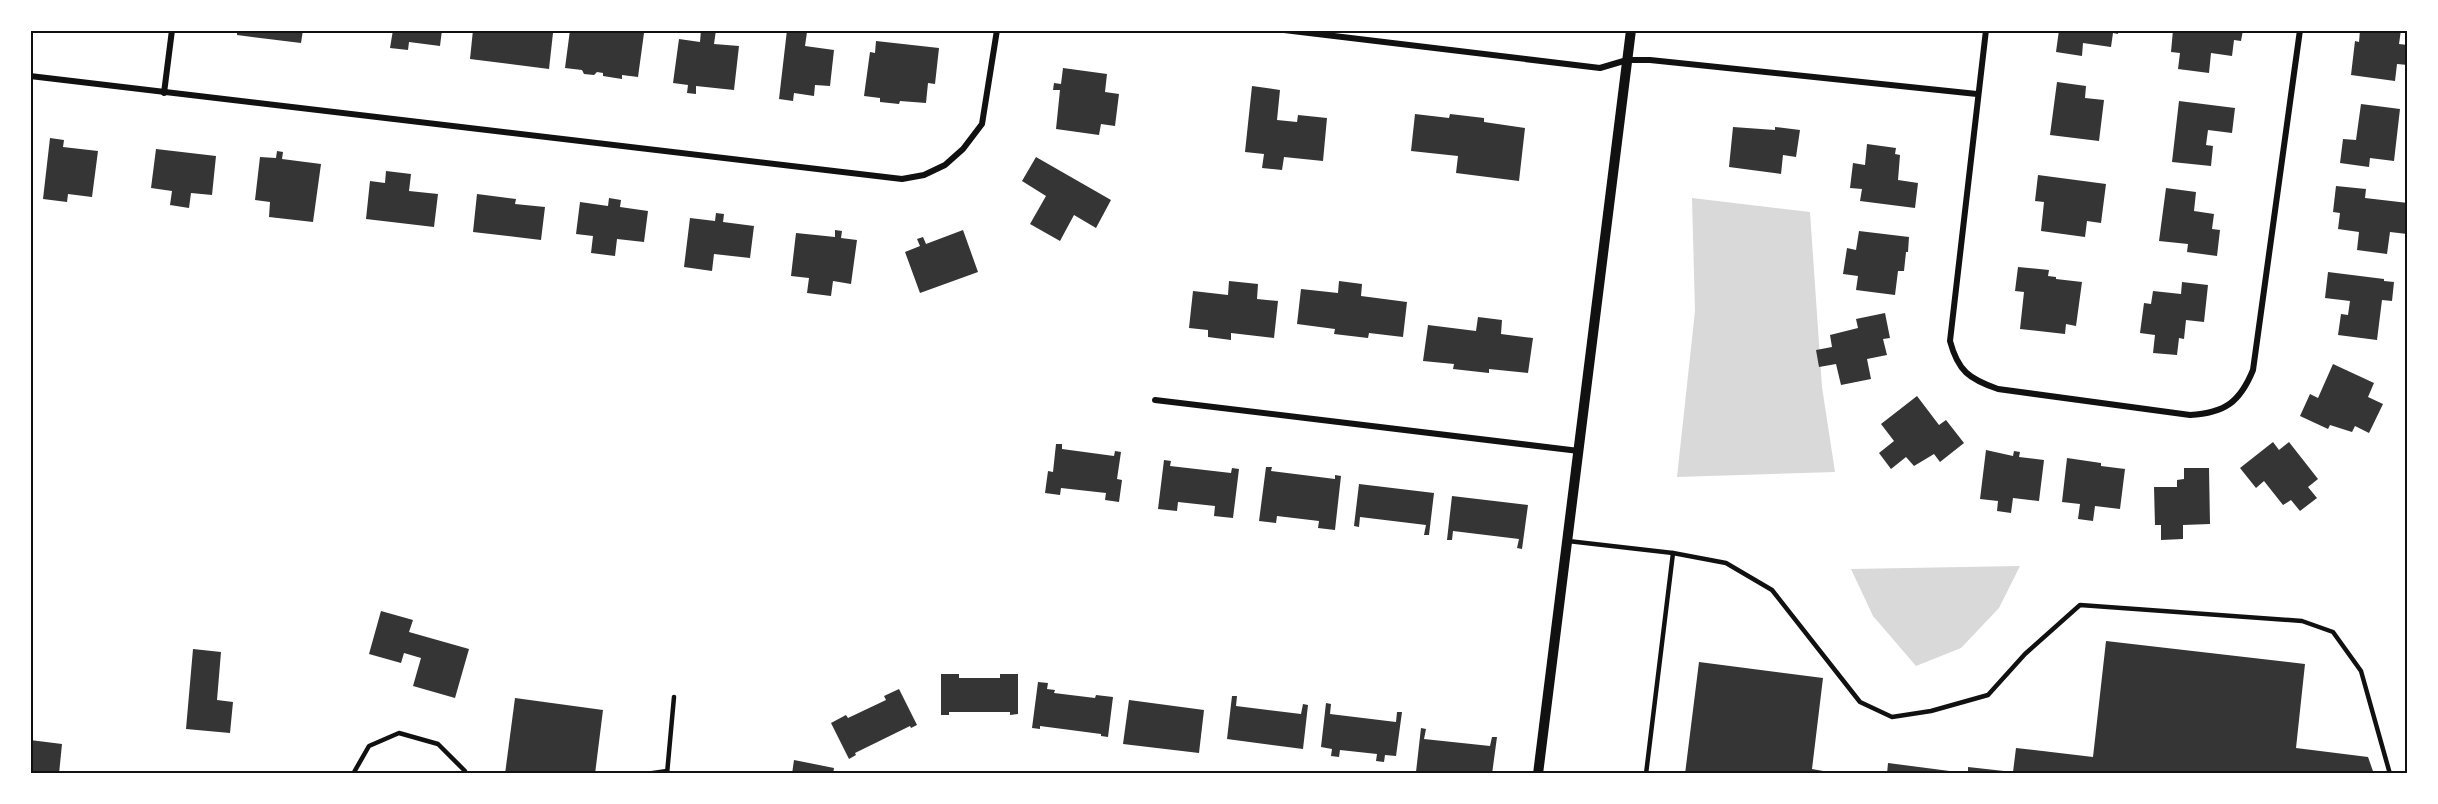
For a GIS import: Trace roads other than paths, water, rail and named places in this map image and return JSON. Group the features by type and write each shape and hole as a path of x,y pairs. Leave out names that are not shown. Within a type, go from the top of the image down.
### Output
{"street":[{"path":"164,93 172,30"},
{"path":"30,76 902,179 924,175 945,165 963,149 982,124 997,30"},
{"path":"1284,30 1600,68 1627,60 1650,60 1977,94"},
{"path":"1539,774 1631,30"},
{"path":"1986,30 1950,341 1955,361 1982,384 1998,389 2190,415 2208,414 2229,406 2245,390 2253,370 2300,30"},
{"path":"1155,400 1579,451"}],"lane":[{"path":"1568,541 1673,553 1726,562 1772,590 1860,702 1892,717 1931,711 1988,695 2025,654 2080,605 2301,621 2334,632 2361,671 2390,774"},
{"path":"1646,774 1673,553"},
{"path":"646,774 667,772 674,697"},
{"path":"353,774 369,746 399,733 438,744 465,771 464,774"}]}
